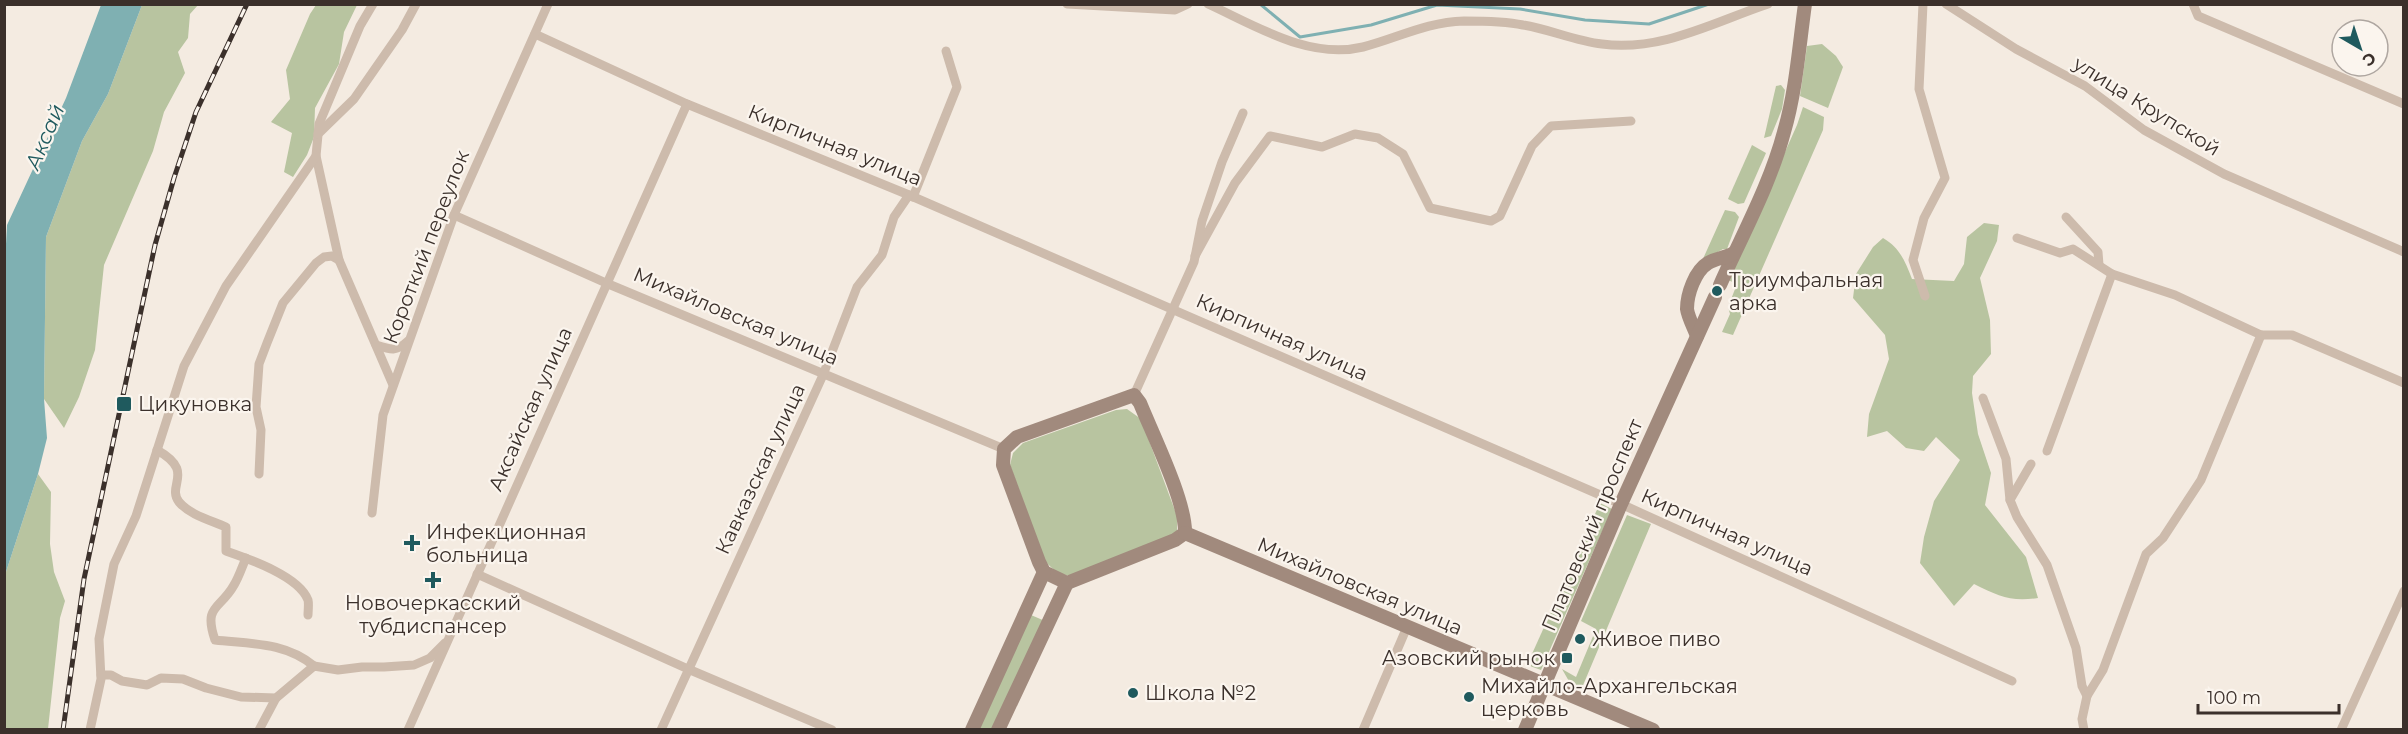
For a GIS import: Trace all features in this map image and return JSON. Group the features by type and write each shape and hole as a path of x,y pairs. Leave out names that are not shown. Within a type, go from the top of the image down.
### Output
{"street":[{"path":"373,4 360,26 319,124 316,156 339,260 393,385"},
{"path":"318,134 354,99 402,30 416,4"},
{"name":"Короткий переулок","path":"372,513 383,415 393,385 454,215 548,4"},
{"path":"1067,4 1175,9 1188,4"},
{"path":"1208,4 1316,50 1362,47 1425,25 1464,21 1522,24 1602,44 1650,44 1698,30 1768,4"},
{"name":"Платовский проспект","path":"1525,729 1621,504 1762,192 1784,133 1805,4"},
{"path":"1923,4 1918,89 1945,178 1924,218 1913,260 1925,296"},
{"name":"улица Крупской","path":"1946,4 2016,49 2085,86 2144,130 2224,174 2403,252"},
{"path":"2193,4 2198,16 2403,104"},
{"name":"Кирпичная улица","path":"535,34 687,104 911,196 1621,504 2012,681"},
{"name":"Кавказская улица","path":"661,729 823,375 857,287 882,255 894,217 911,196 957,87 946,51"},
{"name":"Аксайская улица","path":"408,729 687,104"},
{"path":"1195,256 1202,221 1222,162 1243,112"},
{"path":"1067,583 1044,572 1004,465 1004,449 1017,437 1134,395 1195,256 1234,183 1270,136 1322,147 1355,134 1378,138 1403,154 1430,207 1491,221 1500,216 1532,146 1551,126 1631,121"},
{"path":"90,729 101,675 99,639 114,564 136,516 184,366 226,286 316,156"},
{"name":"Михайловская улица","path":"454,215 606,283 1004,449"},
{"path":"2066,217 2098,252 2099,265"},
{"path":"2017,238 2060,253 2073,249 2112,274 2175,295 2261,335 2292,335 2403,383"},
{"path":"1697,336 1687,310 1691,288 1701,268 1711,261 1724,259 1734,253"},
{"path":"259,474 261,430 256,407 259,363 284,303 316,263 324,257 332,256 339,260"},
{"path":"2047,451 2112,274"},
{"path":"2084,729 2082,719 2087,696 2103,670 2146,554 2163,538 2201,480 2261,335"},
{"path":"376,345 393,351 410,339"},
{"path":"998,729 1067,583 1175,540 1185,533 1185,520 1177,496 1140,403 1134,395"},
{"path":"1983,398 2006,459 2010,500 2047,566 2076,648 2082,686 2087,696"},
{"path":"157,450 172,459 175,465 179,475 175,491 177,500 189,511 226,527 226,551 246,558 295,583 308,601 308,615"},
{"path":"2010,500 2031,464"},
{"name":"Михайловская улица","path":"1185,533 1653,729"},
{"path":"246,558 234,587 213,609 210,626 215,640 281,647 304,658 314,666 338,670 362,666 414,665 430,658 449,639"},
{"path":"972,729 1044,572"},
{"path":"477,574 688,669 832,729"},
{"path":"2341,729 2403,591"},
{"path":"1363,729 1407,627"},
{"path":"259,729 276,698 314,666"},
{"path":"101,675 111,675 122,681 147,684 162,678 183,679 241,697 276,698"},
{"path":"1519,729 1545,684"}],"green space":[{"path":"142,5 198,5 190,14 188,38 178,52 185,73 164,112 153,151 104,265 95,350 79,397 64,428 44,399 46,237 82,141 108,94"},
{"path":"316,5 357,5 344,32 339,64 315,108 314,137 307,155 293,177 284,172 292,133 271,122 290,99 286,70"},
{"path":"1822,44 1836,56 1843,67 1828,108 1800,96 1807,46"},
{"path":"1781,85 1785,90 1782,109 1771,136 1764,138 1776,86"},
{"path":"1803,107 1824,117 1823,130 1733,335 1722,332 1730,314 1728,307 1737,284 1728,280"},
{"path":"1752,145 1766,153 1744,203 1738,204 1728,199"},
{"path":"1725,210 1735,212 1739,217 1727,249 1702,261"},
{"path":"1984,223 1999,225 1997,241 1980,278 1990,320 1991,354 1973,376 1972,393 1978,434 1991,473 1985,505 2026,557 2038,598 2005,597 1974,584 1954,606 1920,563 1924,537 1934,501 1960,460 1936,437 1924,451 1906,448 1887,431 1867,437 1869,414 1889,359 1885,335 1853,298 1856,274 1873,247 1883,238 1898,251 1912,279 1954,281 1964,264 1967,237"},
{"path":"1127,409 1141,419 1177,516 1177,531 1168,539 1073,575 1061,574 1045,561 1010,465 1013,453 1023,443 1116,410"},
{"path":"38,474 51,492 50,544 54,572 65,601 60,618 48,729 5,730 5,575"},
{"path":"1600,503 1612,509 1541,670 1527,665"},
{"path":"1627,515 1651,524 1581,690 1570,683 1562,669 1576,677 1596,629 1581,621"},
{"path":"1031,615 1045,621 994,729 979,730"}],"water":[{"name":"Аксай","path":"101,5 142,5 108,94 82,141 46,237 44,399 47,438 38,474 5,575 4,282 7,225 66,98"}],"waterway":[{"path":"1260,4 1300,37 1371,25 1437,5 1520,9 1585,20 1649,24 1709,4"}],"railway":[{"path":"63,730 84,579 155,245 196,112 247,4"}],"place":[{"name":"Триумфальная арка","path":"1717,291"},
{"name":"Цикуновка","path":"124,404"},
{"name":"Инфекционная больница","path":"412,543"},
{"name":"Новочеркасский тубдиспансер","path":"433,580"},
{"name":"Живое пиво","path":"1580,639"},
{"name":"Азовский рынок","path":"1567,658"},
{"name":"Школа №2","path":"1133,693"},
{"name":"Михайло-Архангельская церковь","path":"1469,697"}]}
